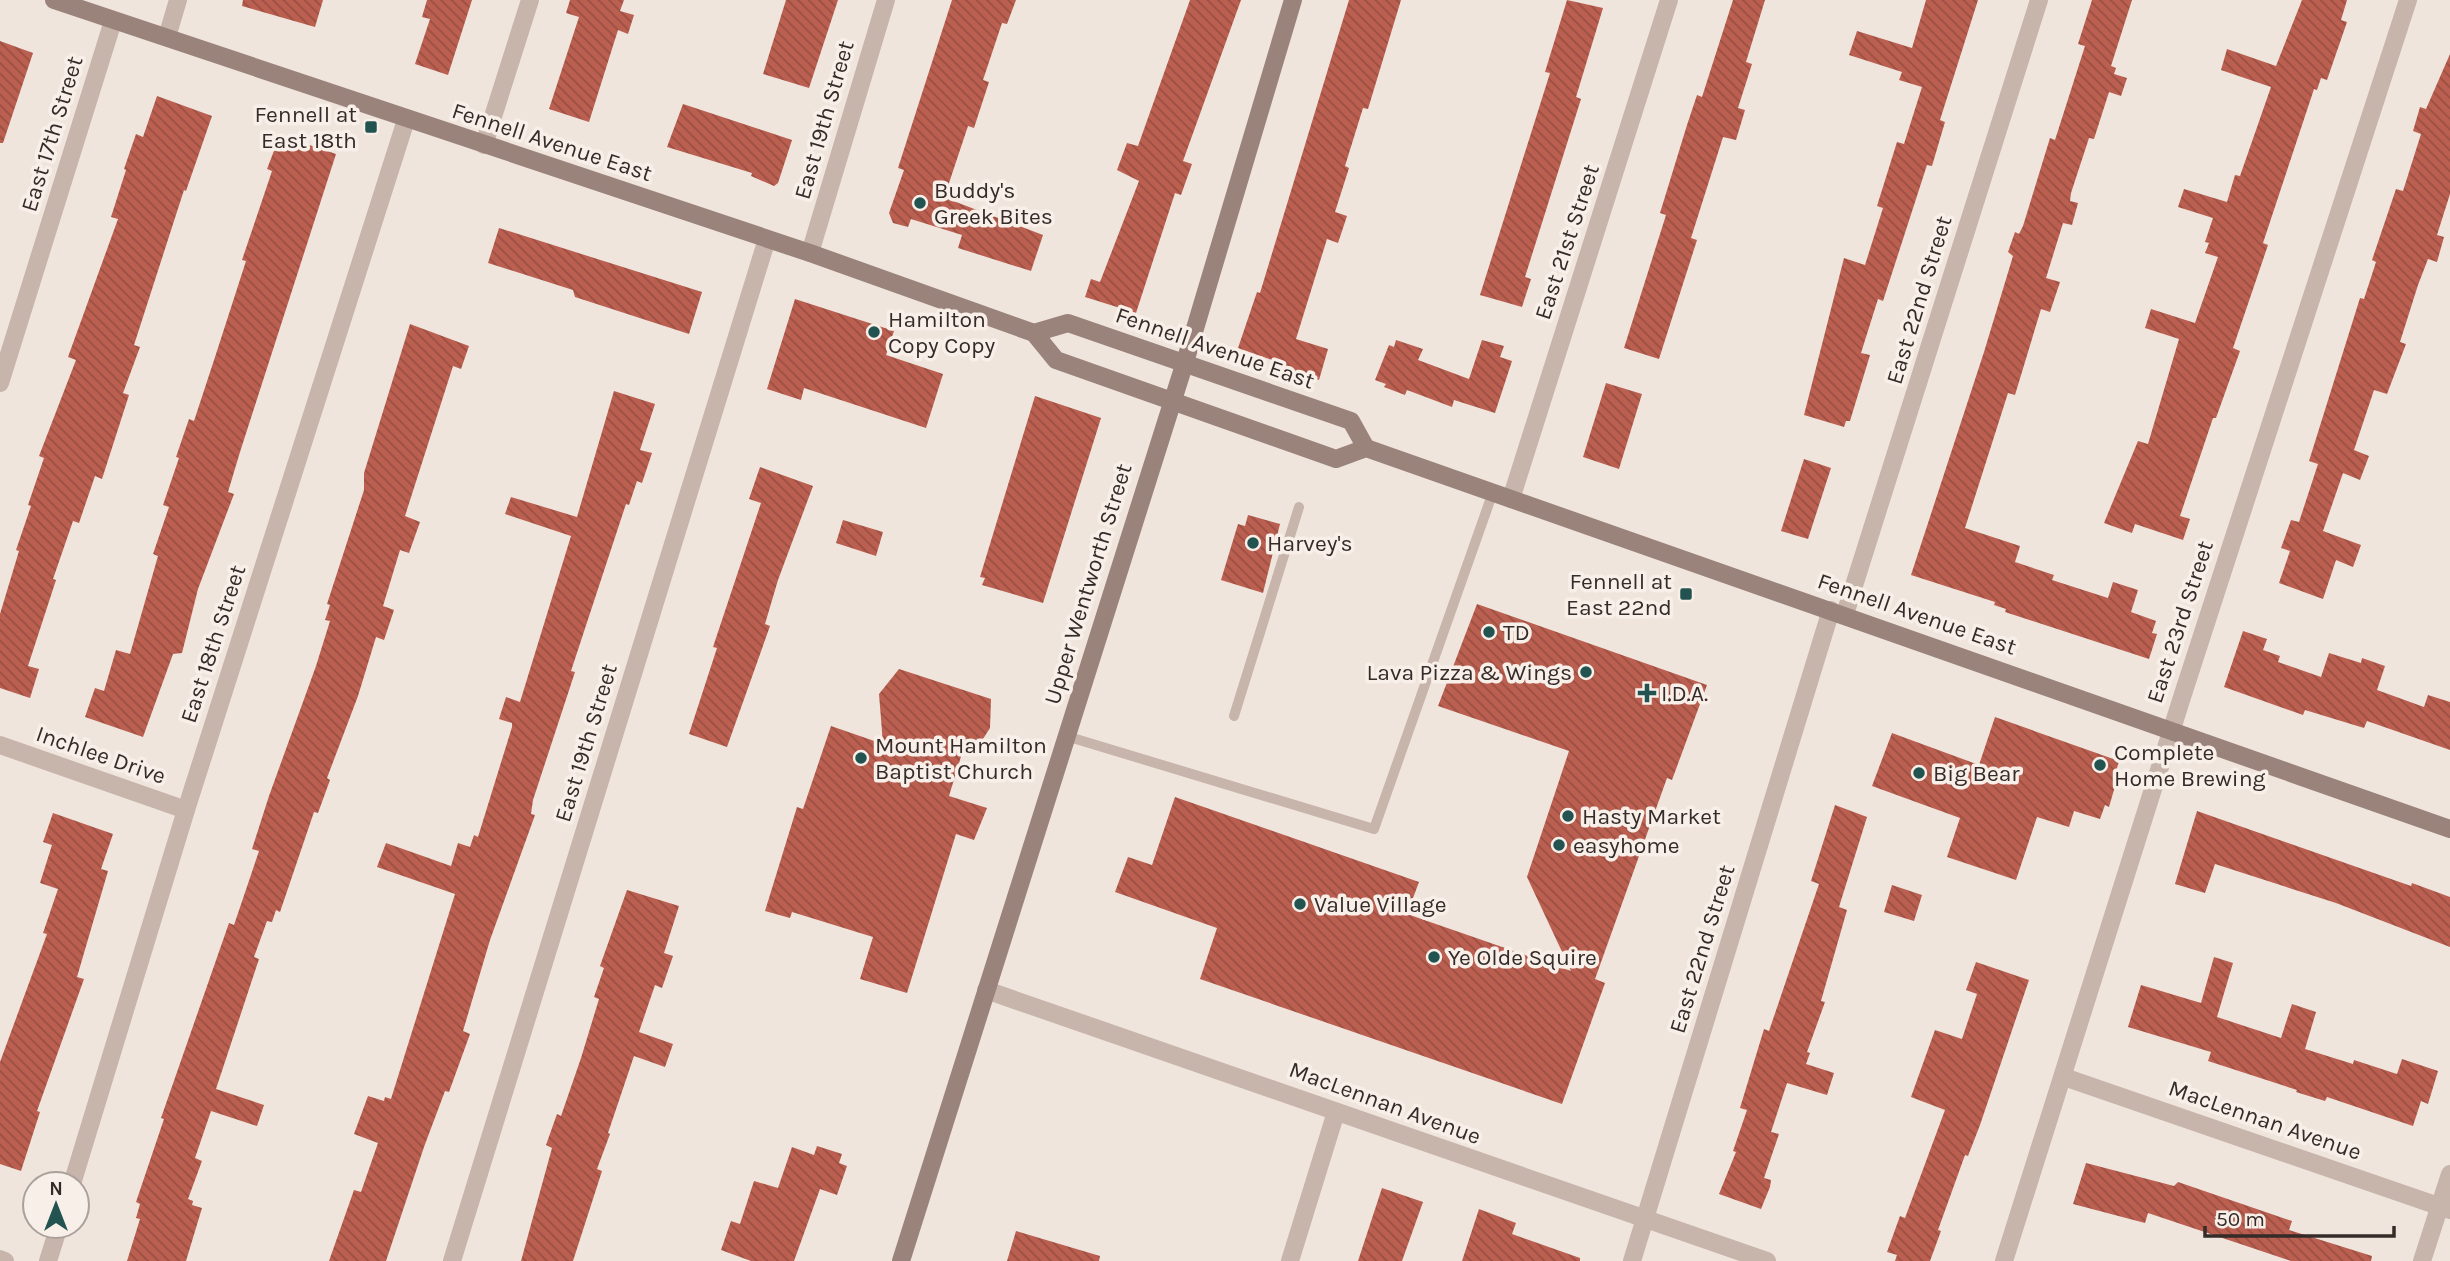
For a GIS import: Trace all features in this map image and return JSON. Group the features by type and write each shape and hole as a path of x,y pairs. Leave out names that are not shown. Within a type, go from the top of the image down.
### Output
{"main road":[{"name":"Fennell Avenue East","path":"54,0 810,253 1034,333 1068,323 1185,362 1351,421 1366,448 2172,729 2450,829"},
{"name":"Upper Wentworth Street","path":"901,1261 1185,362 1293,0"},
{"path":"1034,333 1056,360 1336,459 1366,448"}],"street":[{"path":"167,37 178,0"},
{"path":"484,145 530,0"},
{"name":"East 19th Street","path":"810,253 886,0"},
{"name":"East 21st Street","path":"1511,499 1669,0"},
{"name":"East 22nd Street","path":"1632,1261 1838,612 2039,0"},
{"name":"East 23rd Street","path":"2004,1261 2172,729 2408,0"},
{"name":"East 17th Street","path":"0,383 113,21"},
{"name":"East 18th Street","path":"76,1170 186,810 406,120"},
{"name":"East 19th Street","path":"452,1261 767,239"},
{"name":"Inchlee Drive","path":"0,745 186,810"},
{"name":"MacLennan Avenue","path":"986,990 1767,1261"},
{"name":"MacLennan Avenue","path":"2064,1077 2445,1208"},
{"path":"1290,1261 1336,1112"},
{"path":"2422,1261 2445,1208 2450,1174"},
{"path":"48,1261 55,1240"},
{"path":"0,1259 5,1261"}],"lane":[{"path":"1066,736 1374,829 1493,492"},
{"path":"1234,716 1299,507"}],"building":[{"path":"243,0 323,0 315,27 242,6"},
{"path":"427,0 472,0 448,75 415,64 430,19 422,17"},
{"path":"570,0 624,0 620,11 634,15 628,34 618,30 589,122 549,109 579,17 566,13"},
{"path":"786,0 838,0 809,88 763,74"},
{"path":"952,0 1016,0 1007,24 1002,23 983,80 989,82 974,128 968,126 946,192 950,193 948,199 1043,235 1031,271 958,248 962,235 911,219 908,227 893,223 889,213 904,170 898,168"},
{"path":"1190,0 1241,0 1183,161 1192,164 1181,195 1175,193 1136,313 1085,297 1091,279 1100,282 1139,181 1117,170 1127,143 1138,146"},
{"path":"1349,0 1401,0 1368,109 1363,108 1345,166 1349,168 1335,212 1347,216 1338,243 1327,239 1296,339 1328,349 1319,380 1276,367 1278,362 1238,348 1257,292 1260,293"},
{"path":"1567,0 1603,8 1576,97 1581,99 1525,277 1531,279 1522,307 1480,295 1550,73 1545,72"},
{"path":"1733,0 1765,0 1746,62 1752,64 1738,108 1745,110 1736,140 1723,137 1691,238 1697,240 1659,359 1624,348 1666,215 1660,213 1687,125 1697,95 1702,97"},
{"path":"1926,0 1978,0 1940,120 1945,122 1932,166 1927,165 1883,301 1878,299 1861,353 1870,355 1850,421 1846,421 1844,427 1804,415 1844,258 1865,265 1883,208 1877,206 1897,142 1904,144 1922,87 1899,80 1902,72 1849,55 1857,31 1912,48"},
{"path":"2092,0 2132,0 2111,66 2116,68 2114,74 2127,78 2121,96 2109,92 2094,139 2089,138 2071,193 2070,201 2078,203 2072,225 2063,223 2046,278 2060,282 2050,312 2041,309 2015,395 2008,393 1965,528 2020,546 2015,562 2054,575 2052,580 2108,598 2113,582 2138,590 2131,612 2156,621 2152,633 2157,634 2149,659 2005,612 2006,609 1994,605 1995,602 1911,575 2013,256 2008,252 2015,232 2019,234 2023,226 2050,138 2055,140 2085,46 2078,44"},
{"path":"2302,0 2347,0 2341,20 2347,22 2327,80 2321,78 2317,90 2314,89 2263,243 2268,245 2233,348 2240,351 2216,418 2213,418 2180,516 2190,519 2183,540 2135,524 2132,533 2104,523 2138,441 2148,444 2179,339 2145,328 2151,309 2195,323 2218,257 2205,253 2209,243 2205,242 2213,218 2178,207 2184,189 2227,202 2235,175 2240,176 2271,87 2221,70 2227,49 2276,66"},
{"path":"0,41 33,53 3,143 0,143"},
{"path":"2450,54 2450,194 2437,235 2444,237 2437,262 2428,259 2418,285 2400,342 2406,344 2387,394 2374,390 2354,450 2369,456 2360,480 2343,473 2323,531 2361,545 2353,567 2336,560 2323,599 2279,583 2290,551 2281,548 2291,520 2299,522 2318,464 2309,461 2360,298 2364,299 2376,262 2372,260 2396,189 2403,191 2421,134 2413,131 2420,107 2426,109"},
{"path":"157,96 212,116 186,191 184,190 134,345 140,347 123,393 129,395 102,479 95,476 79,523 73,521 53,579 56,580 28,666 39,669 30,698 0,688 0,614 19,551 16,550 31,506 28,505 44,458 39,456 76,360 68,357 118,219 111,217 126,170 124,169 136,134 143,137"},
{"path":"683,104 792,140 778,183 774,186 751,176 752,173 667,147"},
{"path":"280,135 336,154 240,452 228,492 234,494 198,589 182,653 173,654 143,737 85,717 95,688 104,691 116,650 130,654 158,556 153,554 169,507 163,505 179,458 176,457 189,419 194,421 216,354 246,261 242,260 272,171 267,169"},
{"path":"499,228 702,292 689,334 575,297 573,290 488,263"},
{"path":"795,299 894,331 886,355 943,374 926,428 804,388 801,400 767,389"},
{"path":"410,324 469,346 461,369 453,366 405,516 420,522 409,553 400,550 383,606 394,610 384,640 376,637 358,696 327,778 330,780 318,813 314,812 280,912 276,910 272,922 267,921 254,957 259,959 216,1089 264,1105 257,1126 211,1111 195,1158 202,1161 188,1199 193,1201 192,1205 202,1208 186,1261 127,1261 140,1219 136,1218 140,1204 136,1202 164,1119 161,1118 229,923 234,925 259,851 252,849 330,621 325,620 330,605 327,604 364,490 364,473"},
{"path":"1396,340 1423,349 1418,360 1469,379 1482,340 1504,346 1500,357 1512,361 1495,413 1454,400 1452,407 1407,390 1405,395 1384,387 1386,384 1375,380 1389,345 1394,347"},
{"path":"1606,383 1642,394 1619,469 1583,457"},
{"path":"614,391 655,404 640,450 652,453 642,483 637,481 629,505 626,504 571,671 575,672 533,800 531,814 535,815 490,940 463,1031 470,1034 449,1092 445,1091 424,1147 386,1261 329,1261 354,1190 361,1192 378,1143 354,1134 368,1096 384,1101 385,1097 391,1099 455,894 377,867 386,843 451,866 458,843 470,847 474,835 478,837 512,727 512,723 499,719 506,697 520,702 571,536 505,514 511,497 577,517"},
{"path":"1035,396 1101,418 1043,603 982,585 985,578 980,577"},
{"path":"1804,459 1831,468 1808,539 1781,531"},
{"path":"760,467 813,486 778,580 765,624 770,626 727,747 689,734 717,648 713,647 761,503 749,499"},
{"name":"Harvey's","path":"1248,515 1280,524 1263,593 1221,580 1238,524 1245,526"},
{"path":"843,520 883,532 876,556 836,543"},
{"path":"1477,604 1707,685 1672,780 1667,778 1595,979 1605,983 1562,1104 1200,979 1217,928 1115,892 1128,857 1152,865 1175,797 1419,882 1407,914 1571,971 1527,877 1569,751 1438,706"},
{"path":"2243,631 2267,639 2263,650 2280,656 2278,662 2321,677 2329,653 2361,663 2362,658 2385,666 2377,690 2424,707 2428,695 2450,702 2450,750 2367,721 2364,728 2305,710 2303,715 2224,687"},
{"path":"899,669 991,699 990,728 974,753 963,750 949,796 987,808 974,840 956,834 907,993 860,979 873,937 792,912 790,918 765,911 797,807 803,809 831,726 883,744 879,694"},
{"path":"1995,717 2119,761 2115,775 2118,776 2109,807 2105,805 2100,819 2074,811 2069,827 2037,817 2016,880 1947,857 1960,818 1872,786 1892,733 1979,765"},
{"path":"1835,805 1867,817 1839,907 1847,910 1821,1001 1825,1002 1807,1052 1810,1053 1806,1064 1834,1073 1827,1095 1787,1083 1771,1132 1779,1134 1764,1178 1771,1180 1761,1209 1719,1194 1736,1152 1733,1151 1747,1110 1740,1108 1764,1029 1769,1031 1819,884 1811,881"},
{"path":"2197,811 2411,886 2412,883 2450,897 2450,947 2336,903 2215,864 2205,893 2175,884"},
{"path":"53,813 113,834 101,869 108,871 77,977 84,979 37,1111 40,1112 21,1171 0,1164 0,1062 47,934 43,933 58,889 40,883 52,845 43,842"},
{"path":"1892,885 1922,895 1914,921 1884,912"},
{"path":"627,890 679,906 664,953 673,956 662,988 655,985 639,1032 673,1044 665,1067 634,1056 597,1169 602,1171 573,1261 521,1261 552,1148 546,1145 557,1114 561,1116 581,1058 599,999 594,997 604,968 600,966"},
{"path":"2214,957 2233,963 2217,1017 2281,1038 2292,1004 2316,1012 2305,1049 2353,1064 2354,1060 2397,1074 2402,1059 2438,1071 2428,1104 2421,1101 2413,1126 2327,1097 2325,1101 2296,1092 2297,1090 2208,1061 2211,1052 2128,1027 2141,985 2201,1003"},
{"path":"1976,962 2029,980 1980,1125 1968,1156 1965,1155 1938,1230 1941,1231 1930,1261 1895,1261 1897,1255 1887,1252 1900,1216 1905,1218 1945,1110 1911,1097 1935,1030 1962,1039 1977,994 1966,990"},
{"path":"817,1146 842,1154 839,1163 847,1166 837,1195 820,1189 794,1261 751,1261 721,1250 731,1221 740,1224 754,1181 778,1188 792,1147 814,1155"},
{"path":"2086,1163 2174,1186 2178,1182 2292,1221 2289,1230 2372,1256 2371,1261 2291,1261 2148,1213 2145,1223 2073,1204"},
{"path":"1382,1188 1423,1202 1402,1261 1358,1261"},
{"path":"1479,1209 1516,1223 1512,1234 1580,1258 1580,1261 1462,1261"},
{"path":"1016,1231 1100,1256 1099,1261 1007,1261"}],"place":[{"name":"Fennell at East 18th","path":"371,127"},
{"name":"Buddy's Greek Bites","path":"920,203"},
{"name":"Hamilton Copy Copy","path":"874,332"},
{"name":"Harvey's","path":"1253,543"},
{"name":"Fennell at East 22nd","path":"1686,594"},
{"name":"TD","path":"1489,632"},
{"name":"Lava Pizza & Wings","path":"1586,672"},
{"name":"I.D.A.","path":"1647,693"},
{"name":"Mount Hamilton Baptist Church","path":"861,758"},
{"name":"Complete Home Brewing","path":"2100,765"},
{"name":"Big Bear","path":"1919,773"},
{"name":"Hasty Market","path":"1568,816"},
{"name":"easyhome","path":"1559,845"},
{"name":"Value Village","path":"1300,904"},
{"name":"Ye Olde Squire","path":"1434,957"}]}
